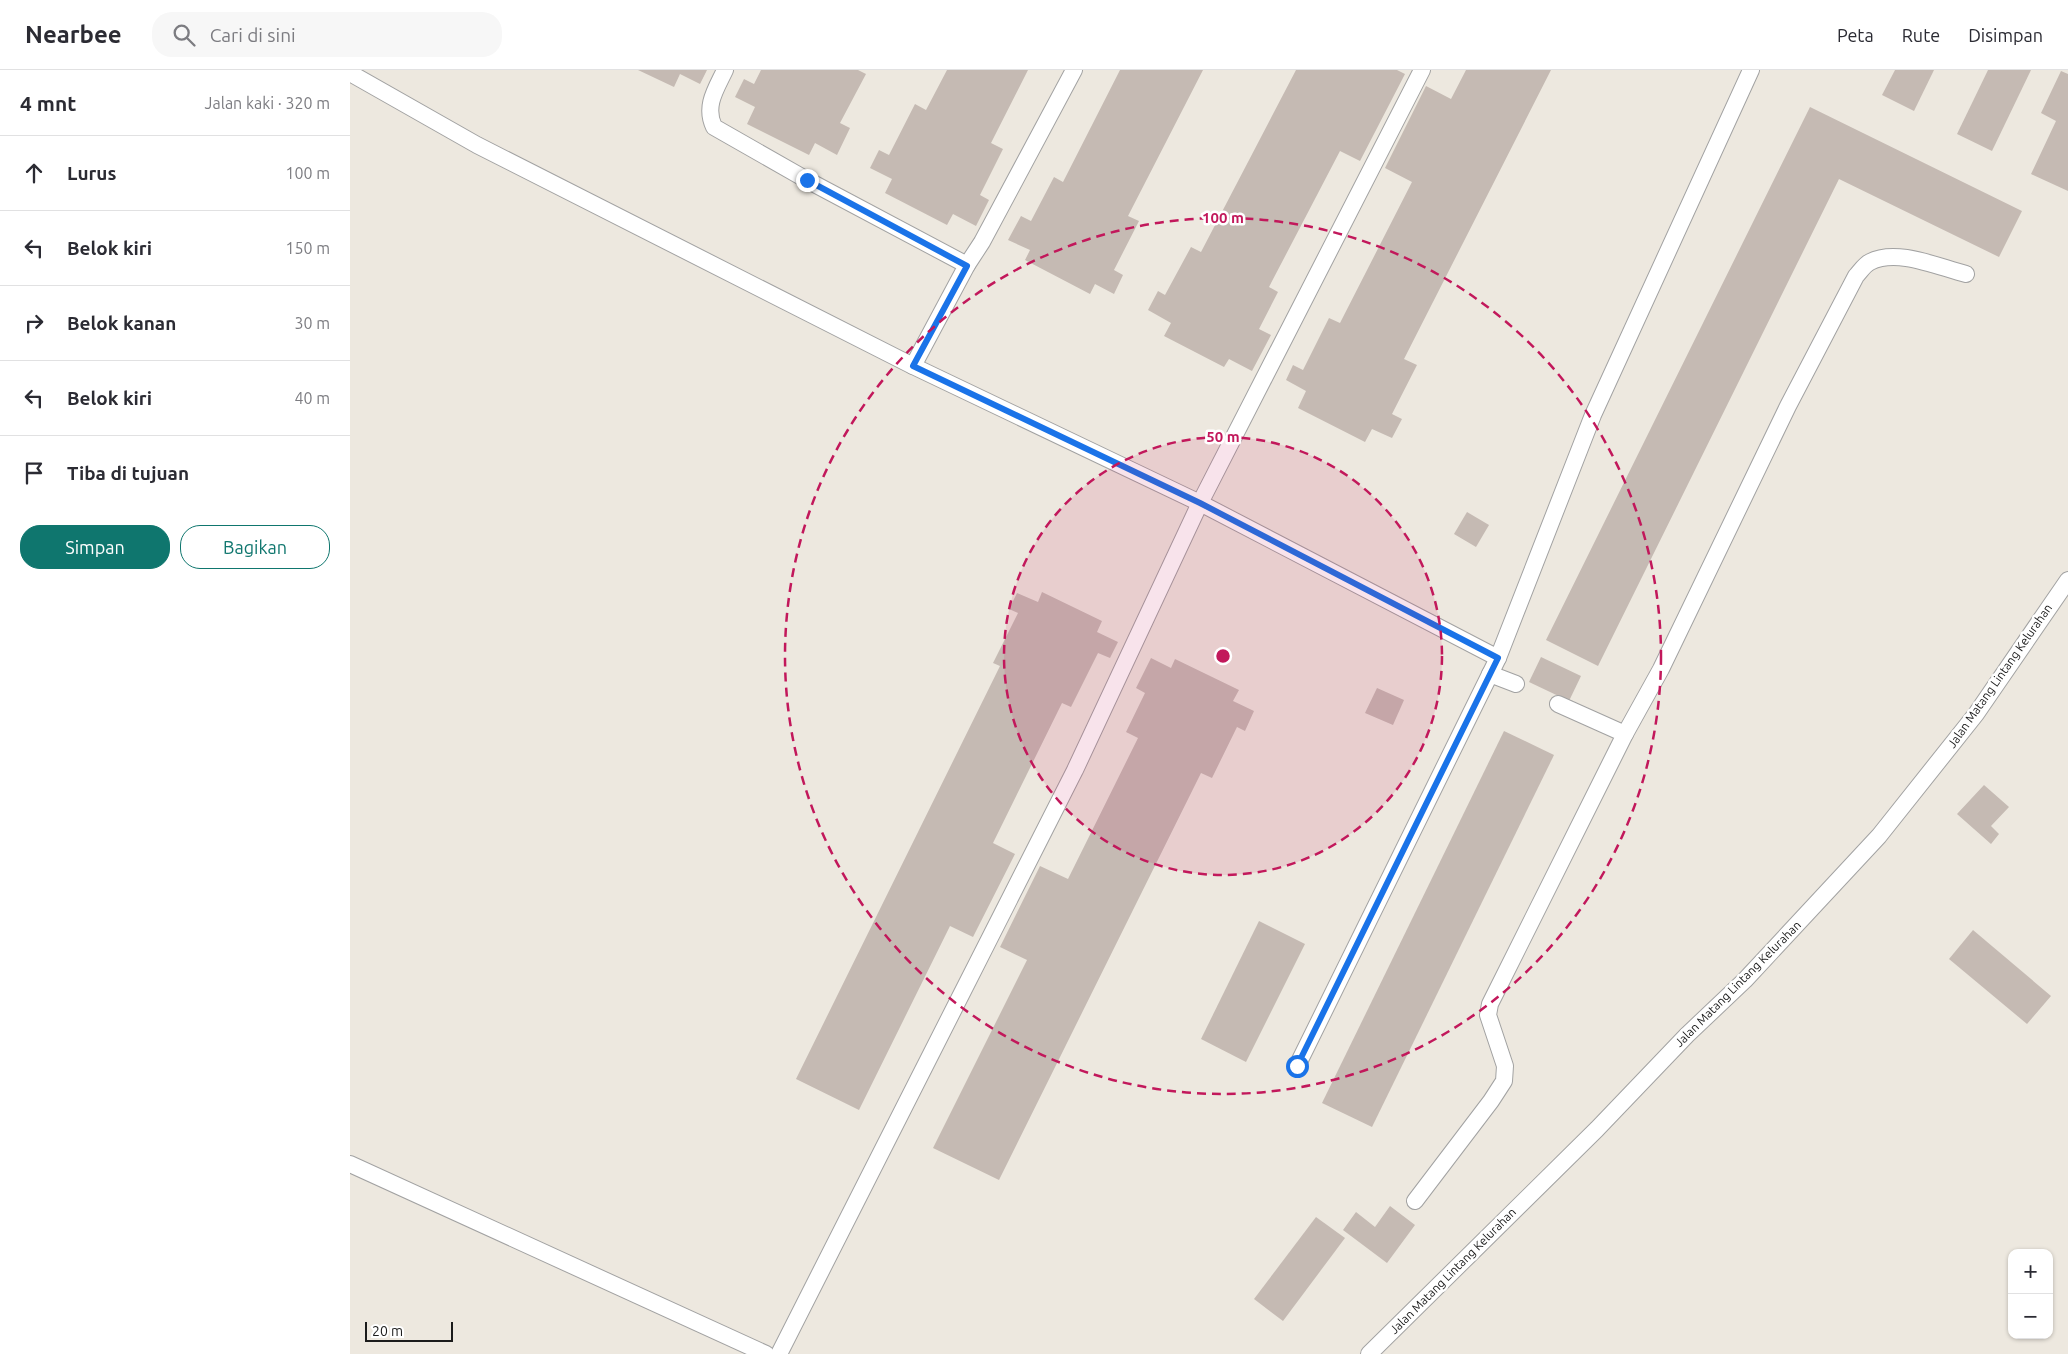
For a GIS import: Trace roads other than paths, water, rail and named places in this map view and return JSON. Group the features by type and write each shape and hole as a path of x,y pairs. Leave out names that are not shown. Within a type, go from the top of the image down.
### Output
{"lane":[{"path":"725,70 709,103 711,120 714,126 807,180 967,266"},
{"path":"913,366 1074,70"},
{"path":"779,1354 1075,770 1200,503 1422,70"},
{"path":"1297,1066 1498,658 1594,415 1751,70"},
{"path":"350,73 477,145 913,366 1200,503 1498,658"},
{"path":"1415,1201 1491,1101 1504,1080 1505,1066 1488,1015 1490,1004 1625,734 1661,669 1788,406 1856,276 1869,262 1889,257 1907,259 1966,274"},
{"name":"Jalan Matang Lintang Kelurahan","path":"1369,1354 1597,1129 1687,1035 1745,980 1879,836 1976,714 2068,580"},
{"path":"1490,674 1516,684"},
{"path":"1558,704 1625,734"},
{"path":"350,1164 766,1354"}]}
